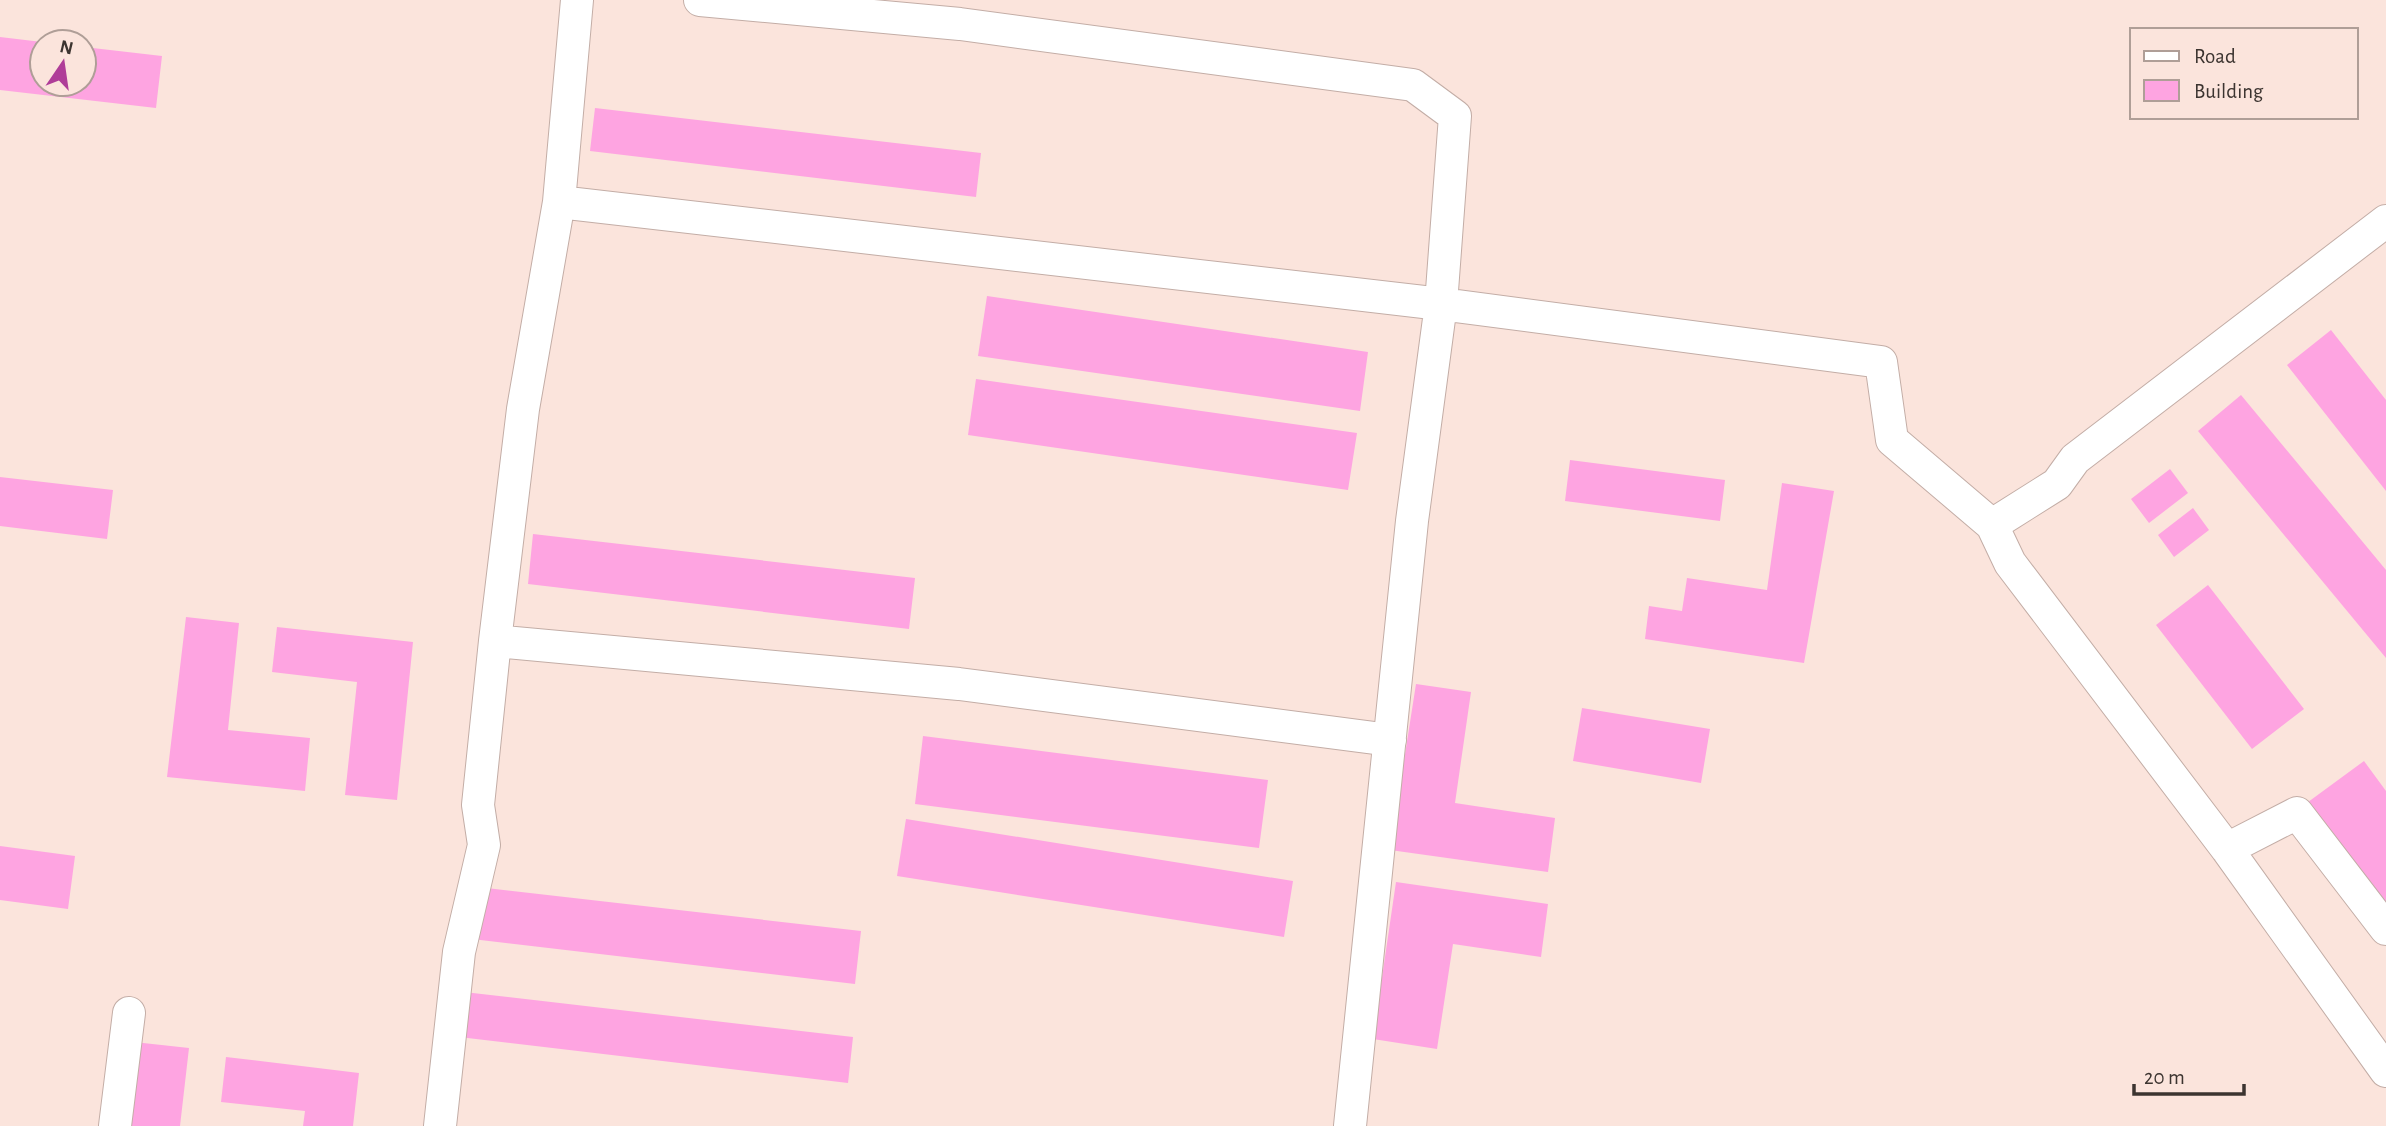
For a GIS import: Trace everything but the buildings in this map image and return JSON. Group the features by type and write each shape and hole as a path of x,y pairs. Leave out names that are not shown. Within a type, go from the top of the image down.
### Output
{"street":[{"path":"440,1126 459,952 484,845 478,805 495,641 523,409 559,202 577,0"},
{"path":"700,0 960,24 1413,85 1455,116 1441,304 1412,521 1350,1126"},
{"path":"559,202 1441,304 1881,362 1892,440 1992,524 2010,563 2227,849 2386,1071"},
{"path":"1992,524 2057,484 2075,459 2386,221"},
{"path":"495,641 959,684 1390,740"},
{"path":"2227,849 2297,813 2386,929"},
{"path":"115,1126 129,1013"}]}
